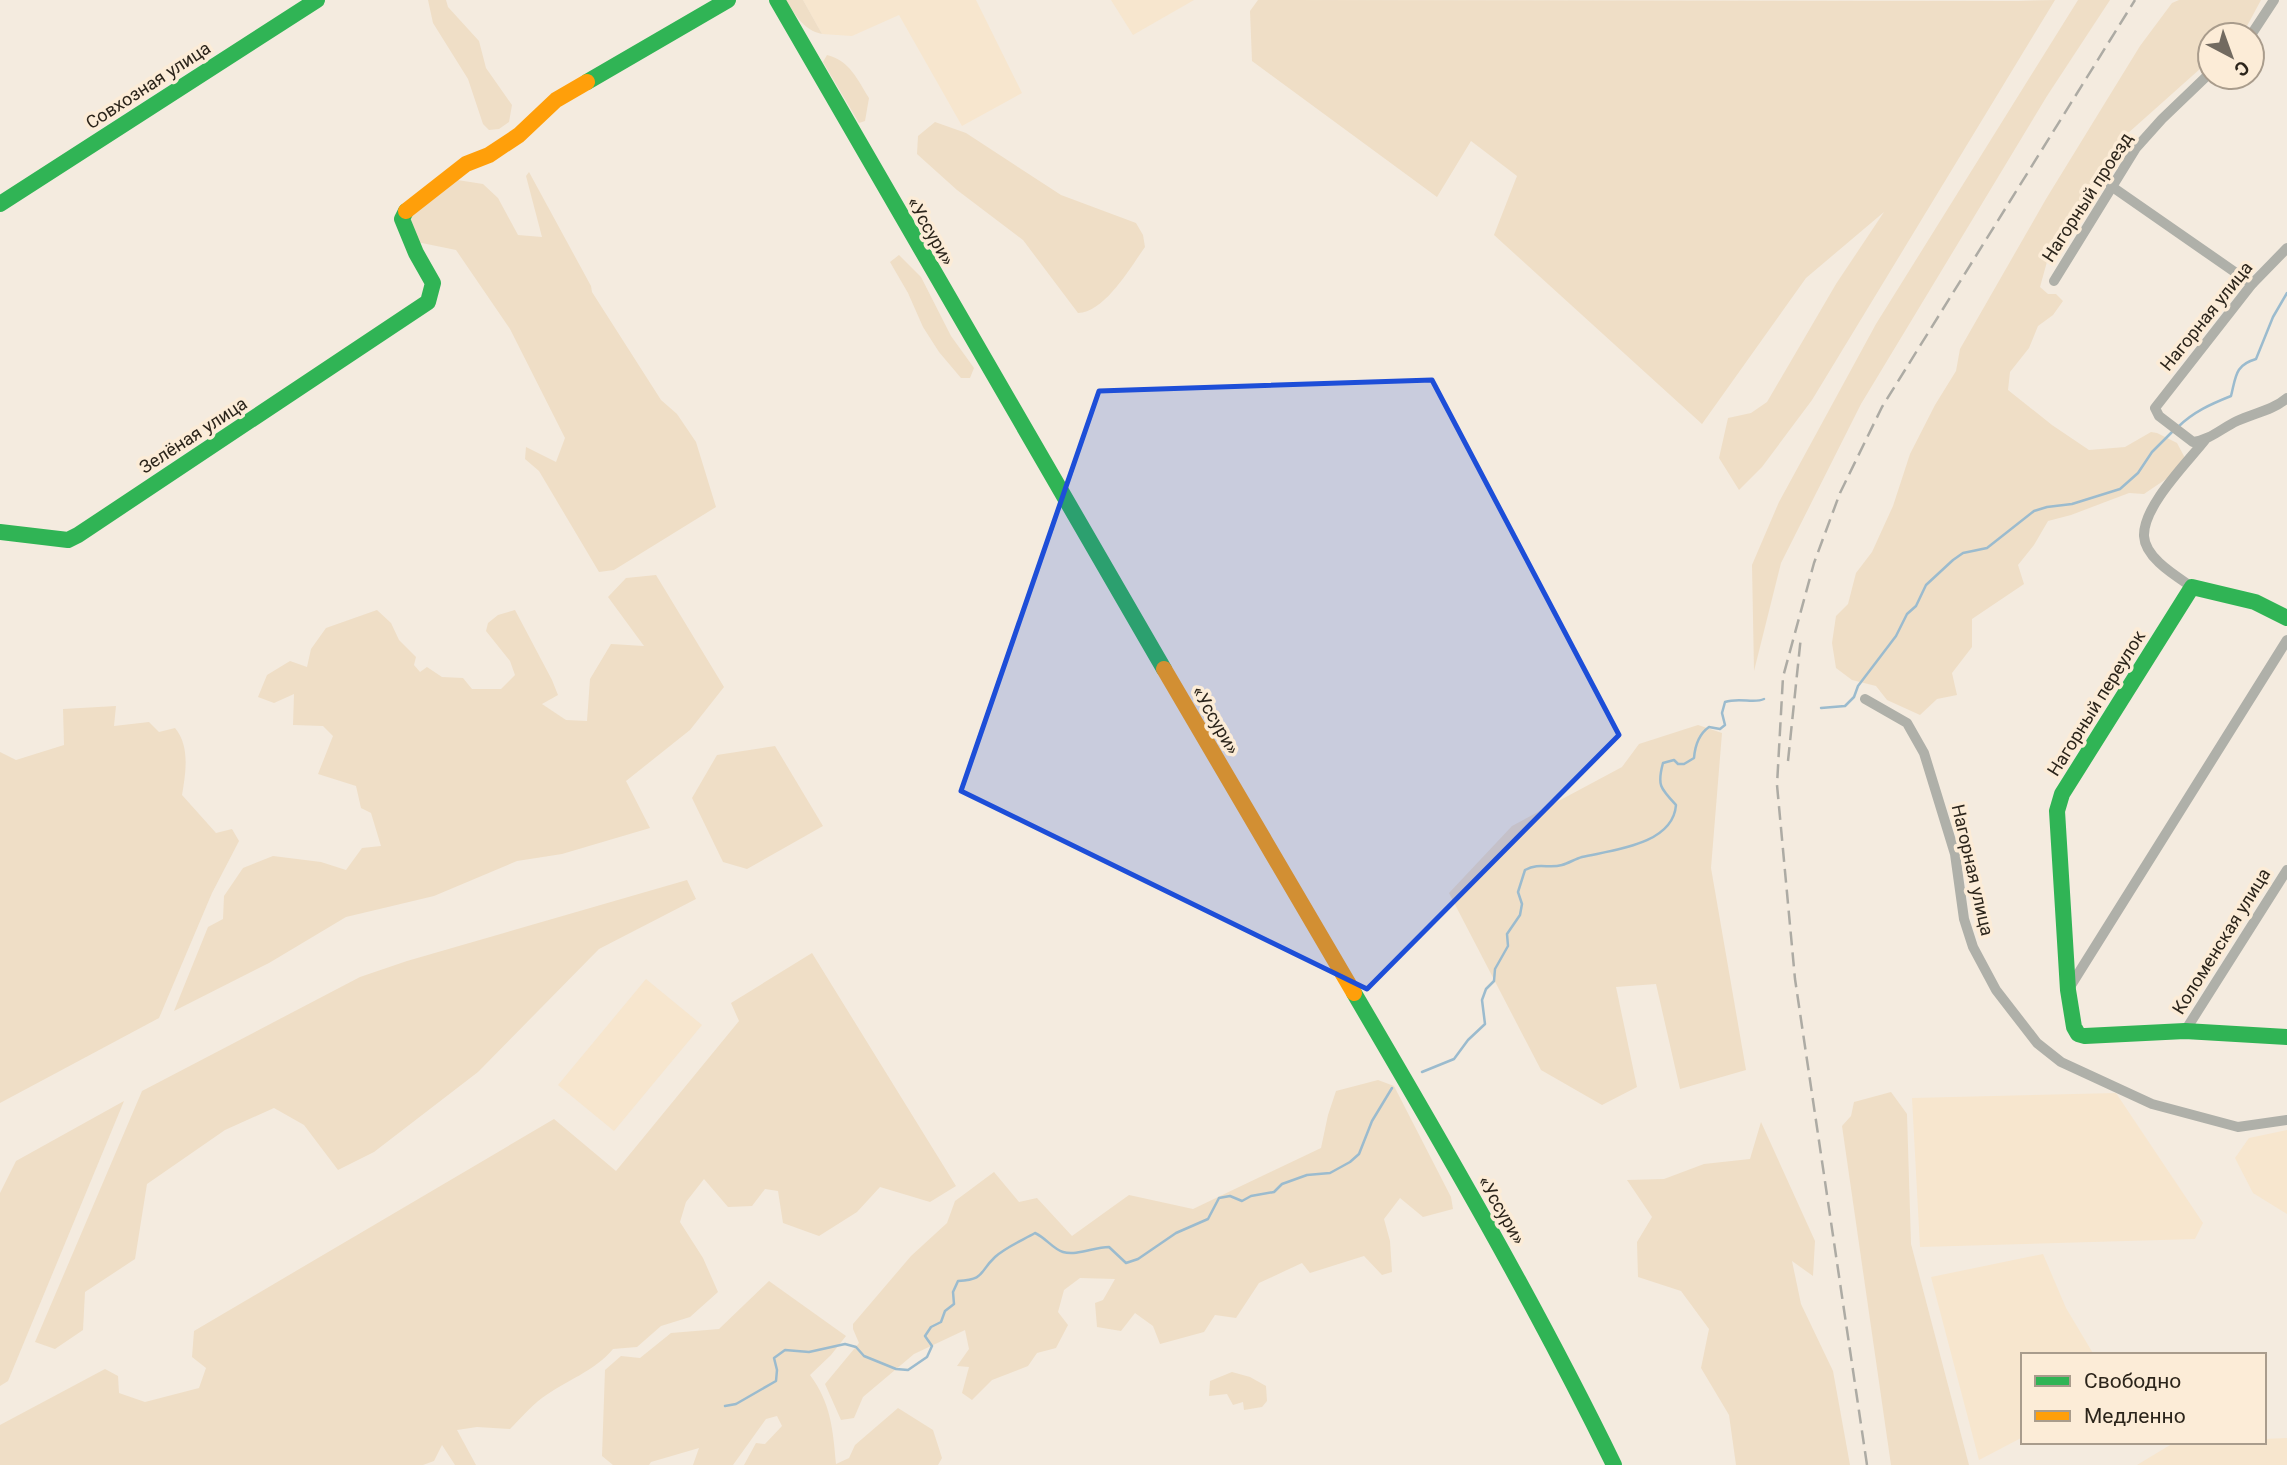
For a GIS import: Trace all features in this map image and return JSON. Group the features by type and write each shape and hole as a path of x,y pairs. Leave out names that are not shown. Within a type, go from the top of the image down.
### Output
{"main road":[{"name":"Совхозная улица","path":"0,204 317,0"},
{"name":"Зелёная улица","path":"0,532 68,540 78,535 429,302 433,283 416,253 402,219 407,209 466,164 489,155 519,135 556,100 728,0"},
{"name":"«Уссури»","path":"777,0 1082,531 1536,1308 1614,1465"},
{"path":"2192,587 2255,602 2287,618"},
{"name":"Нагорный переулок","path":"2185,1031 2085,1036 2078,1034 2074,1027 2068,990 2059,802 2192,587"},
{"path":"2185,1031 2287,1037"}],"street":[{"path":"2260,21 2274,0"},
{"name":"Нагорный проезд","path":"2054,281 2136,148 2196,86"},
{"path":"2111,186 2252,284"},
{"name":"Нагорная улица","path":"2205,440 2193,442 2156,413 2155,408 2252,284 2287,248"},
{"path":"2192,587 2173,575 2152,554 2144,537 2150,513 2205,440 2237,421 2273,408 2287,398"},
{"path":"2068,990 2287,640"},
{"name":"Нагорная улица","path":"1865,699 1907,723 1924,753 1955,854 1964,919 1973,947 1996,990 2037,1043 2061,1062 2152,1104 2238,1127 2287,1120"},
{"name":"Коломенская улица","path":"2185,1031 2287,870"}],"highlighted area":[{"path":"1432,380 1619,735 1367,989 961,791 1099,391"}],"shaded area":[{"path":"428,0 446,0 448,7 479,41 486,68 512,105 509,122 499,129 489,130 483,124 468,79 433,23"},
{"path":"785,0 803,0 822,34 805,25"},
{"path":"803,0 976,0 1022,93 962,126 899,15 852,36 822,34"},
{"path":"1111,0 1194,0 1133,35"},
{"path":"1258,0 2055,0 1812,400 1762,467 1739,490 1719,458 1728,418 1751,413 1767,402 1836,284 1884,212 1806,278 1702,424 1494,235 1517,176 1471,141 1437,197 1252,61 1250,11"},
{"path":"2078,0 2110,0 2047,96 1861,404 1781,563 1754,671 1752,565 1779,502 1876,324"},
{"path":"2179,0 2261,0 2250,21 2196,21 2196,72 2127,134 2048,258 2040,287 2048,294 2056,294 2063,301 2053,315 2038,326 2029,348 2010,372 2008,390 2089,450 2125,447 2151,432 2177,443 2185,458 2172,475 2144,494 2129,493 2048,521 2018,565 2024,584 1972,619 1972,647 1952,673 1957,695 1937,699 1920,715 1887,700 1876,686 1852,680 1836,668 1832,643 1836,616 1848,604 1856,573 1872,552 1893,506 1910,454 1956,371 1960,349 2046,199 2140,46 2172,3"},
{"path":"827,55 847,66 869,98 865,121 859,123 823,62"},
{"path":"935,122 966,133 1061,195 1136,223 1143,235 1145,247 1107,297 1088,311 1078,313 1023,240 957,190 917,154 918,136"},
{"path":"529,172 592,292 661,400 677,414 696,442 716,507 614,570 599,572 539,471 525,459 526,447 556,462 565,438 510,329 456,250 417,242 409,221 419,205 451,179 483,184 498,198 518,235 542,237 526,176"},
{"path":"899,255 921,277 951,336 974,368 970,378 961,378 939,352 923,327 890,262"},
{"path":"656,575 724,687 690,730 626,781 650,828 562,854 517,861 434,896 346,917 269,963 174,1011 208,927 223,919 224,896 243,868 273,856 321,862 346,870 362,848 381,846 371,813 361,808 356,786 318,774 333,736 323,726 293,725 294,694 274,703 258,697 267,675 290,661 307,667 311,649 326,628 377,610 391,623 399,640 416,657 414,665 420,672 427,667 442,677 463,678 472,689 501,689 515,675 510,661 486,631 488,623 498,615 515,610 558,695 542,704 566,720 587,721 590,679 611,644 644,646 608,597 626,578"},
{"path":"116,706 114,726 149,722 159,732 175,728 185,751 182,795 216,833 232,829 239,841 212,893 159,1018 0,1103 0,752 16,760 64,745 63,709"},
{"path":"1698,725 1722,733 1711,868 1746,1070 1680,1089 1656,984 1616,987 1637,1087 1602,1105 1541,1070 1449,893 1512,826 1622,767 1639,744"},
{"path":"775,746 823,826 747,869 723,862 692,798 717,755"},
{"path":"687,880 696,899 599,949 478,1072 374,1152 338,1170 304,1125 274,1108 225,1130 147,1184 135,1259 85,1292 83,1330 55,1349 35,1342 142,1091 360,977"},
{"path":"812,953 956,1186 930,1202 880,1187 857,1212 819,1236 783,1223 778,1191 765,1189 752,1206 728,1207 704,1179 686,1202 680,1222 703,1258 718,1292 690,1317 661,1326 637,1347 613,1349 589,1370 542,1398 510,1429 477,1427 457,1430 476,1465 455,1465 442,1445 434,1461 423,1465 0,1465 0,1425 105,1369 118,1376 119,1393 145,1402 199,1388 206,1368 192,1357 194,1331 554,1119 616,1171 739,1021 731,1003"},
{"path":"646,979 702,1025 614,1131 558,1085"},
{"path":"1378,1080 1394,1086 1451,1197 1453,1209 1423,1217 1400,1198 1384,1219 1390,1241 1392,1272 1382,1275 1364,1256 1310,1273 1302,1263 1259,1283 1236,1318 1215,1315 1204,1332 1160,1344 1153,1326 1135,1313 1121,1331 1097,1327 1095,1303 1103,1300 1115,1279 1080,1278 1064,1290 1058,1312 1068,1325 1056,1348 1037,1353 1028,1366 992,1380 972,1400 962,1393 969,1367 957,1366 969,1349 965,1330 914,1354 863,1397 854,1418 841,1420 825,1384 859,1343 853,1324 911,1256 947,1223 955,1201 994,1172 1019,1202 1037,1198 1072,1236 1129,1195 1193,1209 1321,1148 1336,1091"},
{"path":"1891,1092 1907,1114 1911,1244 1969,1465 1891,1465 1842,1126 1851,1116 1854,1102"},
{"path":"2116,1093 2203,1223 2195,1239 1920,1247 1912,1098"},
{"path":"124,1101 8,1381 0,1386 0,1193 16,1161"},
{"path":"1761,1122 1815,1241 1813,1276 1792,1261 1801,1304 1833,1371 1850,1465 1736,1465 1729,1415 1701,1368 1709,1329 1681,1291 1638,1277 1637,1242 1652,1217 1627,1180 1664,1179 1704,1164 1750,1159"},
{"path":"2287,1130 2287,1214 2253,1193 2235,1158 2249,1138"},
{"path":"2043,1254 2066,1308 2093,1353 2021,1353 2021,1438 1979,1460 1931,1277"},
{"path":"769,1281 846,1336 810,1375 827,1406 836,1464 849,1458 855,1445 898,1408 933,1430 942,1458 938,1465 744,1465 756,1443 765,1444 782,1426 777,1416 766,1419 733,1465 693,1465 699,1448 651,1462 649,1465 613,1465 602,1456 605,1370 621,1356 640,1358 671,1333 719,1329"},
{"path":"1232,1372 1250,1377 1266,1386 1267,1401 1262,1407 1244,1410 1243,1402 1233,1405 1227,1394 1209,1396 1210,1381"},
{"path":"2287,1438 2287,1465 2137,1465 2172,1444 2266,1444 2266,1439"}],"waterway":[{"path":"2178,427 2203,409 2231,396 2240,368 2256,359 2273,317 2287,293"},
{"path":"1821,708 1845,706 1854,697 1858,686 1896,636 1907,614 1916,606 1926,585 1953,560 1963,553 1987,548 2034,511 2072,504 2120,489 2138,473 2152,452 2173,431"},
{"path":"1422,1072 1454,1059 1468,1040 1485,1024 1482,1000 1486,989 1494,981 1495,969 1508,946 1507,934 1520,915 1522,904 1518,892 1525,870 1535,866 1562,865 1653,837 1664,829 1672,818 1676,805 1661,786 1663,763 1674,760 1678,764 1684,764 1694,758 1695,749 1703,733 1709,727 1720,729 1725,725 1722,713 1725,702 1764,699"},
{"path":"725,1406 736,1404 776,1381 774,1358 785,1350 809,1352 845,1344 856,1347 864,1356 896,1369 908,1370 927,1357 932,1346 925,1336 931,1327 941,1322 945,1311 954,1304 953,1292 958,1281 978,1277 999,1253 1035,1233 1063,1252 1074,1253 1109,1247 1126,1263 1138,1259 1176,1233 1208,1219 1219,1198 1230,1196 1242,1201 1251,1196 1274,1192 1282,1184 1307,1175 1330,1173 1359,1154 1372,1121 1392,1088"}],"railway":[{"path":"1867,1465 1795,979 1777,785 1783,677 1814,563 1840,493 1882,407 2135,0"},
{"path":"1788,761 1801,636"}],"traffic: fast":[{"path":"0,204 317,0"},
{"path":"587,82 728,0"},
{"path":"777,0 1164,669"},
{"path":"0,532 68,540 78,535 428,302 433,283 416,253 402,219 406,211"},
{"path":"2287,618 2255,602 2192,587 2062,794 2057,811 2068,990 2074,1027 2078,1034 2085,1036 2185,1031 2287,1037"},
{"path":"1354,993 1521,1285 1614,1465"}],"traffic: slow":[{"path":"406,211 466,164 489,155 519,135 556,100 587,82"},
{"path":"1164,669 1354,993"}]}
